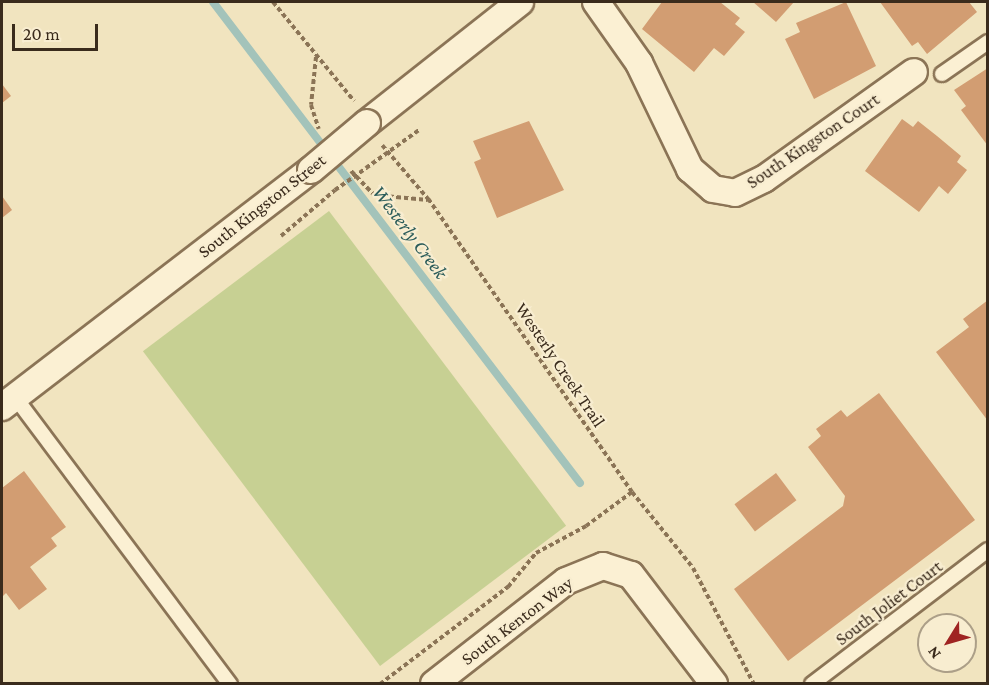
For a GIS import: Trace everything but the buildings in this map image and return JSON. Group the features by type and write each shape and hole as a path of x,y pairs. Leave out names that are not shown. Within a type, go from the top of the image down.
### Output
{"street":[{"name":"South Kingston Street","path":"8,402 311,170 520,2"},
{"name":"South Kingston Court","path":"596,2 639,63 690,169 713,189 735,193 764,179 914,72"},
{"name":"South Kenton Way","path":"434,684 566,581 603,566 631,575 714,684"}],"lane":[{"path":"942,74 987,42"},
{"path":"8,402 230,684"},
{"name":"South Joliet Court","path":"812,684 987,550"}],"path":[{"name":"Westerly Creek Trail","path":"273,2 316,57 336,73 387,152 429,200 632,492 689,561 754,684"},
{"path":"281,236 335,190 419,130"},
{"path":"380,684 508,587 536,553 586,526 632,492"}],"green space":[{"path":"329,211 566,526 380,666 143,351"}],"waterway":[{"name":"Westerly Creek","path":"213,2 580,483"}]}
